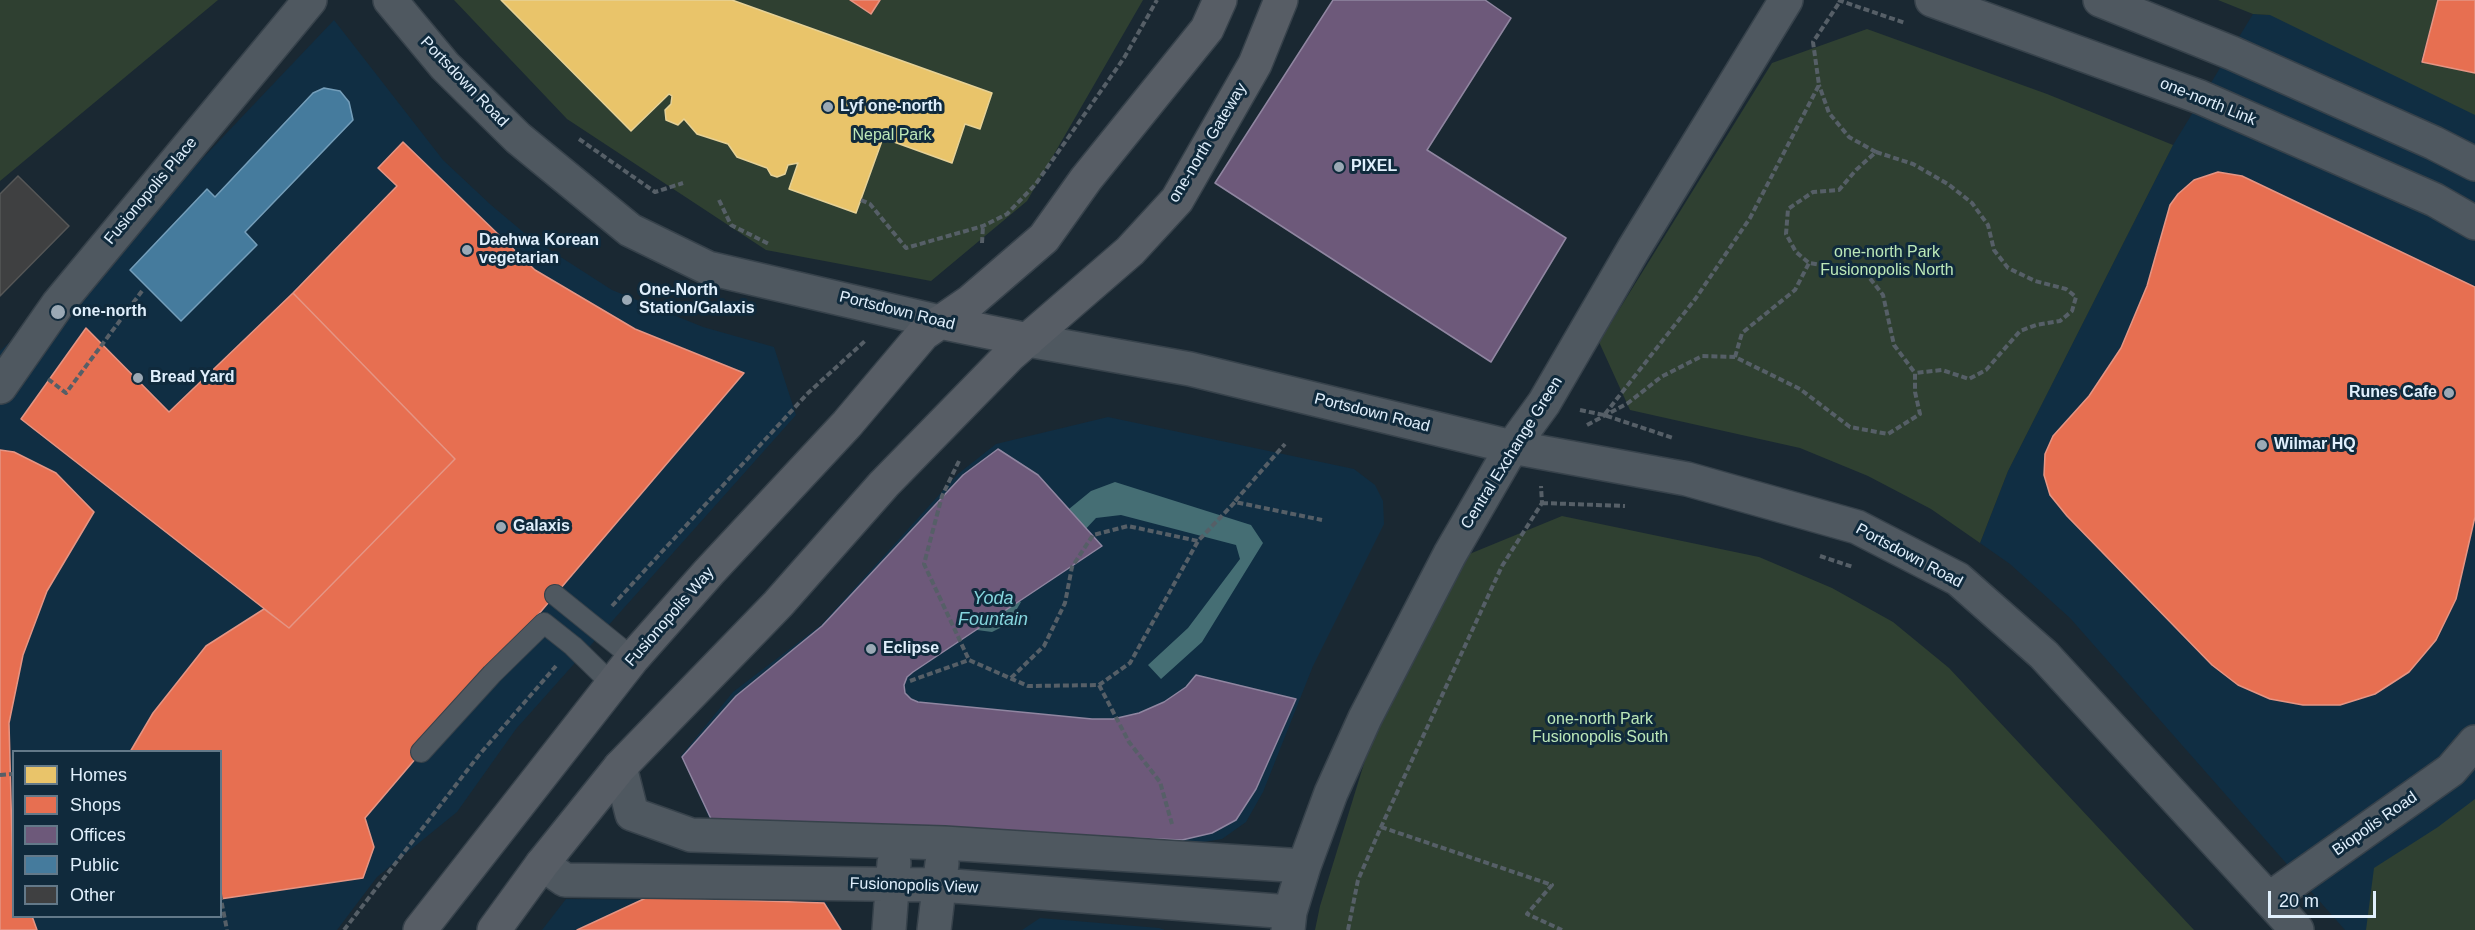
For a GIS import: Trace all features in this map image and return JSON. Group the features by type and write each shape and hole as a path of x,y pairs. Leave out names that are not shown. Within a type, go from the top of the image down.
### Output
{"street":[{"name":"Fusionopolis Place","path":"0,387 58,304 310,0"},
{"name":"Portsdown Road","path":"390,0 445,66 518,138 630,230 708,268 940,322 1190,369 1512,447 1687,479 1857,527 1958,579 2044,655 2297,930"},
{"path":"940,322 970,301 1044,238 1086,179 1207,28 1220,0"},
{"name":"one-north Gateway","path":"1028,340 1130,251 1177,200 1255,64 1281,0"},
{"name":"Central Exchange Green","path":"1289,921 1304,866 1331,793 1365,718 1450,554 1512,447 1544,403 1786,0"},
{"name":"one-north Link","path":"1932,0 2200,97 2435,200 2475,223"},
{"path":"2100,0 2232,53 2434,143 2475,164"},
{"name":"Fusionopolis Way","path":"420,930 633,658 708,572 847,424 923,334 940,322"},
{"path":"494,930 542,864 620,767 778,604 884,484 1010,355 1028,340"},
{"name":"Biopolis Road","path":"2269,899 2451,770 2475,742"},
{"path":"620,767 632,814 691,835 944,843 1304,866"},
{"path":"890,930 894,884 894,841"},
{"path":"934,930 944,843"},
{"name":"Fusionopolis View","path":"542,864 565,880 940,885 1289,921"}],"lane":[{"path":"555,595 633,658"},
{"path":"421,752 492,674 543,623 573,646 612,684"},
{"path":"808,839 825,828 984,835 999,846"}],"path":[{"path":"861,200 870,204 906,248 983,226 1007,214 1035,185 1124,58 1157,0"},
{"path":"1841,0 1813,42 1819,85 1829,113 1849,137 1876,152 1913,164 1948,184 1972,203 1988,225 1994,250 2008,268 2035,281 2066,289 2076,297 2072,311 2060,321 2036,325 2020,332 1986,370 1969,379 1942,370 1915,374"},
{"path":"1819,85 1750,218 1696,298 1604,414 1628,404 1661,377 1702,356 1735,357 1800,389 1850,427 1888,434 1920,414 1915,392 1915,374 1894,345 1883,296 1866,272 1809,262 1796,252 1786,234 1788,209 1813,192 1839,190 1876,152"},
{"path":"578,138 655,192 683,183"},
{"path":"982,246 983,226"},
{"path":"1735,357 1742,333 1795,290 1809,262"},
{"path":"47,378 66,393 142,291"},
{"path":"594,626 808,393 896,310"},
{"path":"910,681 969,660 1028,686 1099,685 1130,663 1198,541 1285,444"},
{"path":"1235,502 1322,520"},
{"path":"1348,930 1358,880 1381,827 1502,566 1542,503 1636,507"},
{"path":"1011,678 1044,645 1065,603 1072,567 1093,534 1128,526 1198,541"},
{"path":"1816,555 1861,570"},
{"path":"344,930 479,755 573,646"},
{"path":"1099,685 1129,742 1160,782 1174,831"},
{"path":"1381,827 1552,885 1527,914 1562,930"},
{"path":"222,904 227,930"}],"shaded area":[{"path":"2274,0 2475,0 2475,930 2345,930 2070,618 2010,564 1980,543 2008,471 2173,145 2253,14 2269,15"},
{"path":"334,20 443,160 491,205 528,236 612,290 703,327 774,347 796,415 516,729 457,812 377,877 337,930 0,930 0,351 163,200"},
{"path":"1108,417 1354,469 1375,485 1383,501 1384,524 1313,666 1263,792 1246,822 1222,839 1185,845 711,822 681,756 733,692 821,625 958,474 996,444"},
{"path":"566,899 825,901 843,930 542,930"},
{"path":"1040,918 1159,928 1165,930 1022,930"}],"green space":[{"path":"0,0 218,0 0,181"},
{"name":"Nepal Park","path":"454,0 1143,0 1027,201 931,281 766,250 567,119"},
{"path":"2218,0 2438,0 2420,65 2422,62 2475,73 2475,115 2270,15 2253,14"},
{"name":"one-north Park Fusionopolis North","path":"1867,29 2047,94 2173,145 2008,471 1980,543 1931,509 1868,476 1800,448 1630,410 1599,342 1772,63"},
{"name":"one-north Park Fusionopolis South","path":"1562,516 1759,557 1832,588 1893,622 1949,668 2194,930 1315,930 1320,906 1366,757 1391,693 1467,555"},
{"path":"2475,799 2475,930 2366,930 2374,868 2438,827"}],"water":[{"path":"1115,482 1251,525 1263,543 1202,642 1161,679 1148,665 1188,628 1240,559 1236,545 1121,515 1096,518 1025,594 1047,527 1091,491"},
{"name":"Yoda Fountain","path":"987,584 1021,602 1008,624 992,632 977,630 967,618"}],"building: Homes":[{"name":"Lyf one-north","path":"501,0 732,0 992,93 980,129 965,124 952,163 883,138 856,213 789,189 798,163 788,165 785,174 777,177 771,175 767,168 737,157 728,144 697,134 684,119 678,125 666,120 665,110 671,104 672,96 669,94 631,131"}],"building: Shops":[{"path":"850,0 880,0 871,14"},
{"path":"2438,0 2475,0 2475,73 2422,62"},
{"name":"Galaxis","path":"403,142 535,270 635,329 744,373 365,818 374,847 363,878 222,899 222,750 131,750 153,713 206,646 264,609 289,628 455,459 293,293 397,186 378,168"},
{"name":"Wilmar HQ","path":"2218,172 2242,176 2475,287 2475,517 2456,599 2436,640 2409,672 2375,694 2340,705 2303,705 2270,699 2238,685 2212,665 2067,516 2050,495 2044,475 2045,454 2053,436 2089,396 2121,348 2147,286 2170,205 2178,194 2194,180"},
{"path":"293,293 455,459 289,628 21,419 86,328 169,412"},
{"path":"0,450 14,452 56,473 94,512 47,591 23,655 9,723 12,918 33,918 37,930 0,930"},
{"path":"648,897 824,903 841,930 577,930"}],"building: Offices":[{"name":"PIXEL","path":"1333,0 1485,0 1511,18 1427,150 1566,238 1491,362 1215,183"},
{"name":"Eclipse","path":"998,449 1038,475 1102,546 913,672 907,677 904,685 905,693 918,702 1092,719 1113,719 1139,713 1164,702 1186,687 1196,675 1296,699 1256,789 1236,820 1212,833 1182,840 712,821 682,757 736,696 822,626 963,475"}],"building: Public":[{"path":"324,88 340,91 349,102 353,120 245,232 257,245 181,321 130,270 207,189 215,197 313,93"}],"building: Other":[{"path":"18,176 69,226 0,296 0,194"}],"place":[{"name":"Lyf one-north","path":"828,107"},
{"name":"PIXEL","path":"1339,167"},
{"name":"Daehwa Korean vegetarian","path":"467,250"},
{"name":"One-North Station/Galaxis","path":"627,300"},
{"name":"one-north","path":"58,312"},
{"name":"Bread Yard","path":"138,378"},
{"name":"Runes Cafe","path":"2449,393"},
{"name":"Wilmar HQ","path":"2262,445"},
{"name":"Galaxis","path":"501,527"},
{"name":"Eclipse","path":"871,649"}]}
